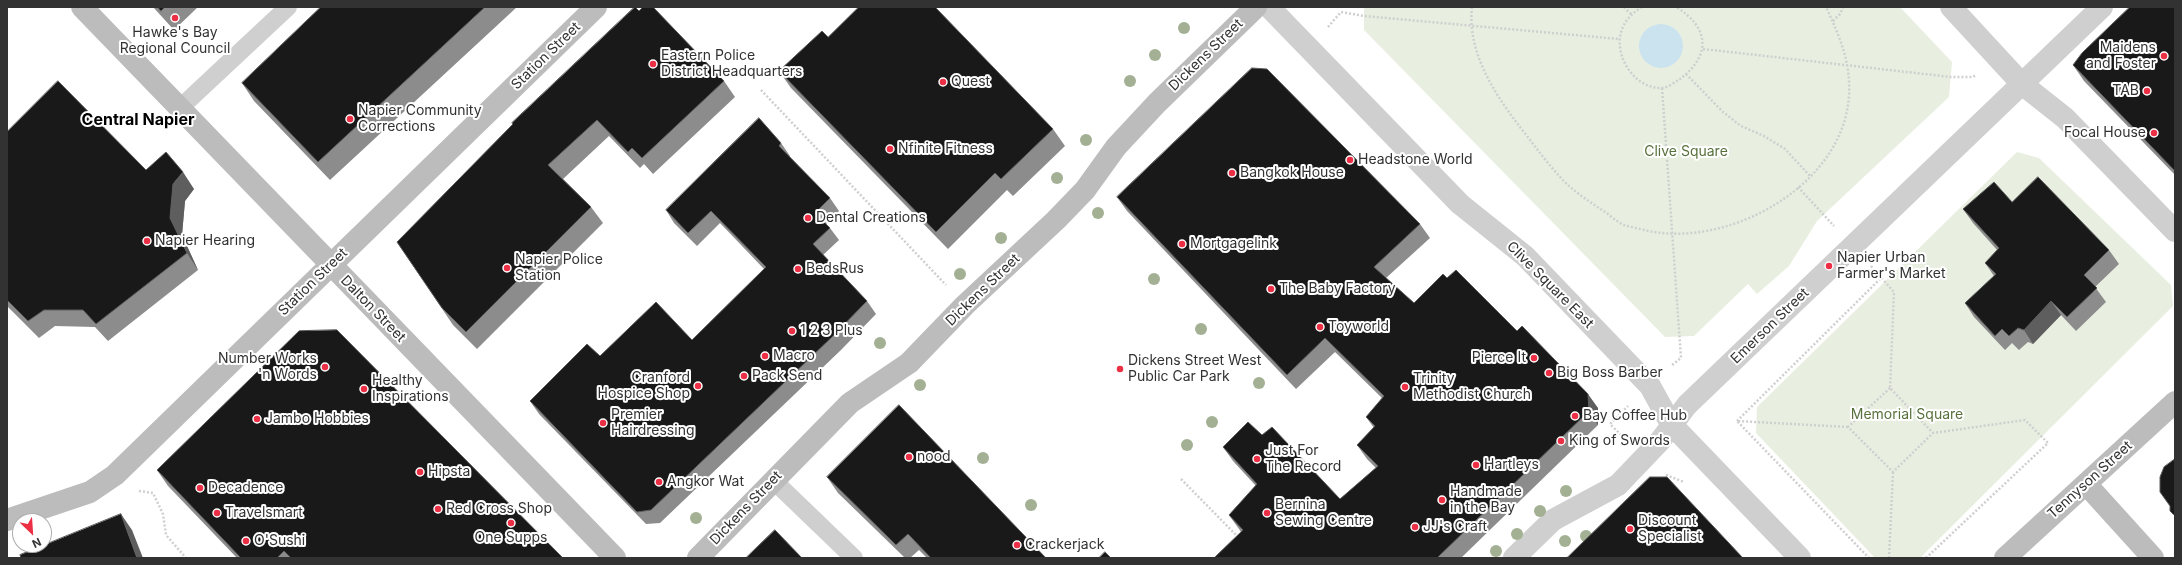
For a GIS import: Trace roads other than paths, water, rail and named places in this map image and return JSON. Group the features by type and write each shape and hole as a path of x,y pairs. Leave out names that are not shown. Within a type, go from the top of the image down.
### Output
{"street":[{"name":"Dalton Street","path":"82,7 615,558"},
{"name":"Station Street","path":"7,520 90,492 115,475 596,7"},
{"name":"Dickens Street","path":"698,558 850,403 909,363 965,306 1056,220 1085,190 1116,147 1158,103 1256,7"},
{"name":"Clive Square East","path":"1269,7 1308,50 1460,204 1525,256 1650,386 1671,424 1800,558"},
{"path":"1951,7 2022,84 2065,118 2175,231"},
{"name":"Emerson Street","path":"1514,558 1553,520 1618,485 1660,441 1671,424 1687,405 2102,7"},
{"name":"Tennyson Street","path":"2005,558 2175,402"},
{"path":"2086,484 2153,558"}],"lane":[{"path":"180,108 288,7"},
{"path":"773,480 854,558"}],"water":[{"path":"1661,24 1673,28 1679,34 1683,46 1679,58 1673,64 1661,68 1649,64 1643,58 1639,46 1643,34 1649,28"}],"place":[{"name":"Hawke's Bay Regional Council","path":"175,18"},
{"name":"Maidens and Foster","path":"2164,56"},
{"name":"Eastern Police District Headquarters","path":"653,64"},
{"name":"Quest","path":"943,82"},
{"name":"TAB","path":"2147,91"},
{"name":"Napier Community Corrections","path":"350,119"},
{"name":"Focal House","path":"2154,133"},
{"name":"Nfinite Fitness","path":"890,149"},
{"name":"Headstone World","path":"1350,160"},
{"name":"Bangkok House","path":"1232,173"},
{"name":"Dental Creations","path":"808,218"},
{"name":"Napier Hearing","path":"147,241"},
{"name":"Mortgagelink","path":"1182,244"},
{"name":"Napier Urban Farmer's Market","path":"1829,266"},
{"name":"Napier Police Station","path":"507,268"},
{"name":"BedsRus","path":"798,269"},
{"name":"The Baby Factory","path":"1271,289"},
{"name":"Toyworld","path":"1320,327"},
{"name":"1 2 3 Plus","path":"792,331"},
{"name":"Macro","path":"765,356"},
{"name":"Pierce It","path":"1534,358"},
{"name":"Number Works 'n Words","path":"325,367"},
{"name":"Dickens Street West Public Car Park","path":"1120,369"},
{"name":"Big Boss Barber","path":"1549,373"},
{"name":"Pack Send","path":"744,376"},
{"name":"Cranford Hospice Shop","path":"698,386"},
{"name":"Trinity Methodist Church","path":"1405,387"},
{"name":"Healthy Inspirations","path":"364,389"},
{"name":"Bay Coffee Hub","path":"1575,416"},
{"name":"Jambo Hobbies","path":"257,419"},
{"name":"Premier Hairdressing","path":"603,423"},
{"name":"King of Swords","path":"1561,441"},
{"name":"nood","path":"909,457"},
{"name":"Just For The Record","path":"1257,459"},
{"name":"Hartleys","path":"1476,465"},
{"name":"Hipsta","path":"420,472"},
{"name":"Angkor Wat","path":"659,482"},
{"name":"Decadence","path":"200,488"},
{"name":"Handmade in the Bay","path":"1442,500"},
{"name":"Red Cross Shop","path":"438,509"},
{"name":"Travelsmart","path":"217,513"},
{"name":"Bernina Sewing Centre","path":"1267,513"},
{"name":"One Supps","path":"511,523"},
{"name":"JJ's Craft","path":"1415,527"},
{"name":"Discount Specialist","path":"1630,529"},
{"name":"O'Sushi","path":"246,541"},
{"name":"Crackerjack","path":"1017,545"}],"district":[{"name":"Central Napier","path":"138,120"}],"park label":[{"name":"Clive Square","path":"1686,152"},
{"name":"Memorial Square","path":"1907,415"}]}
